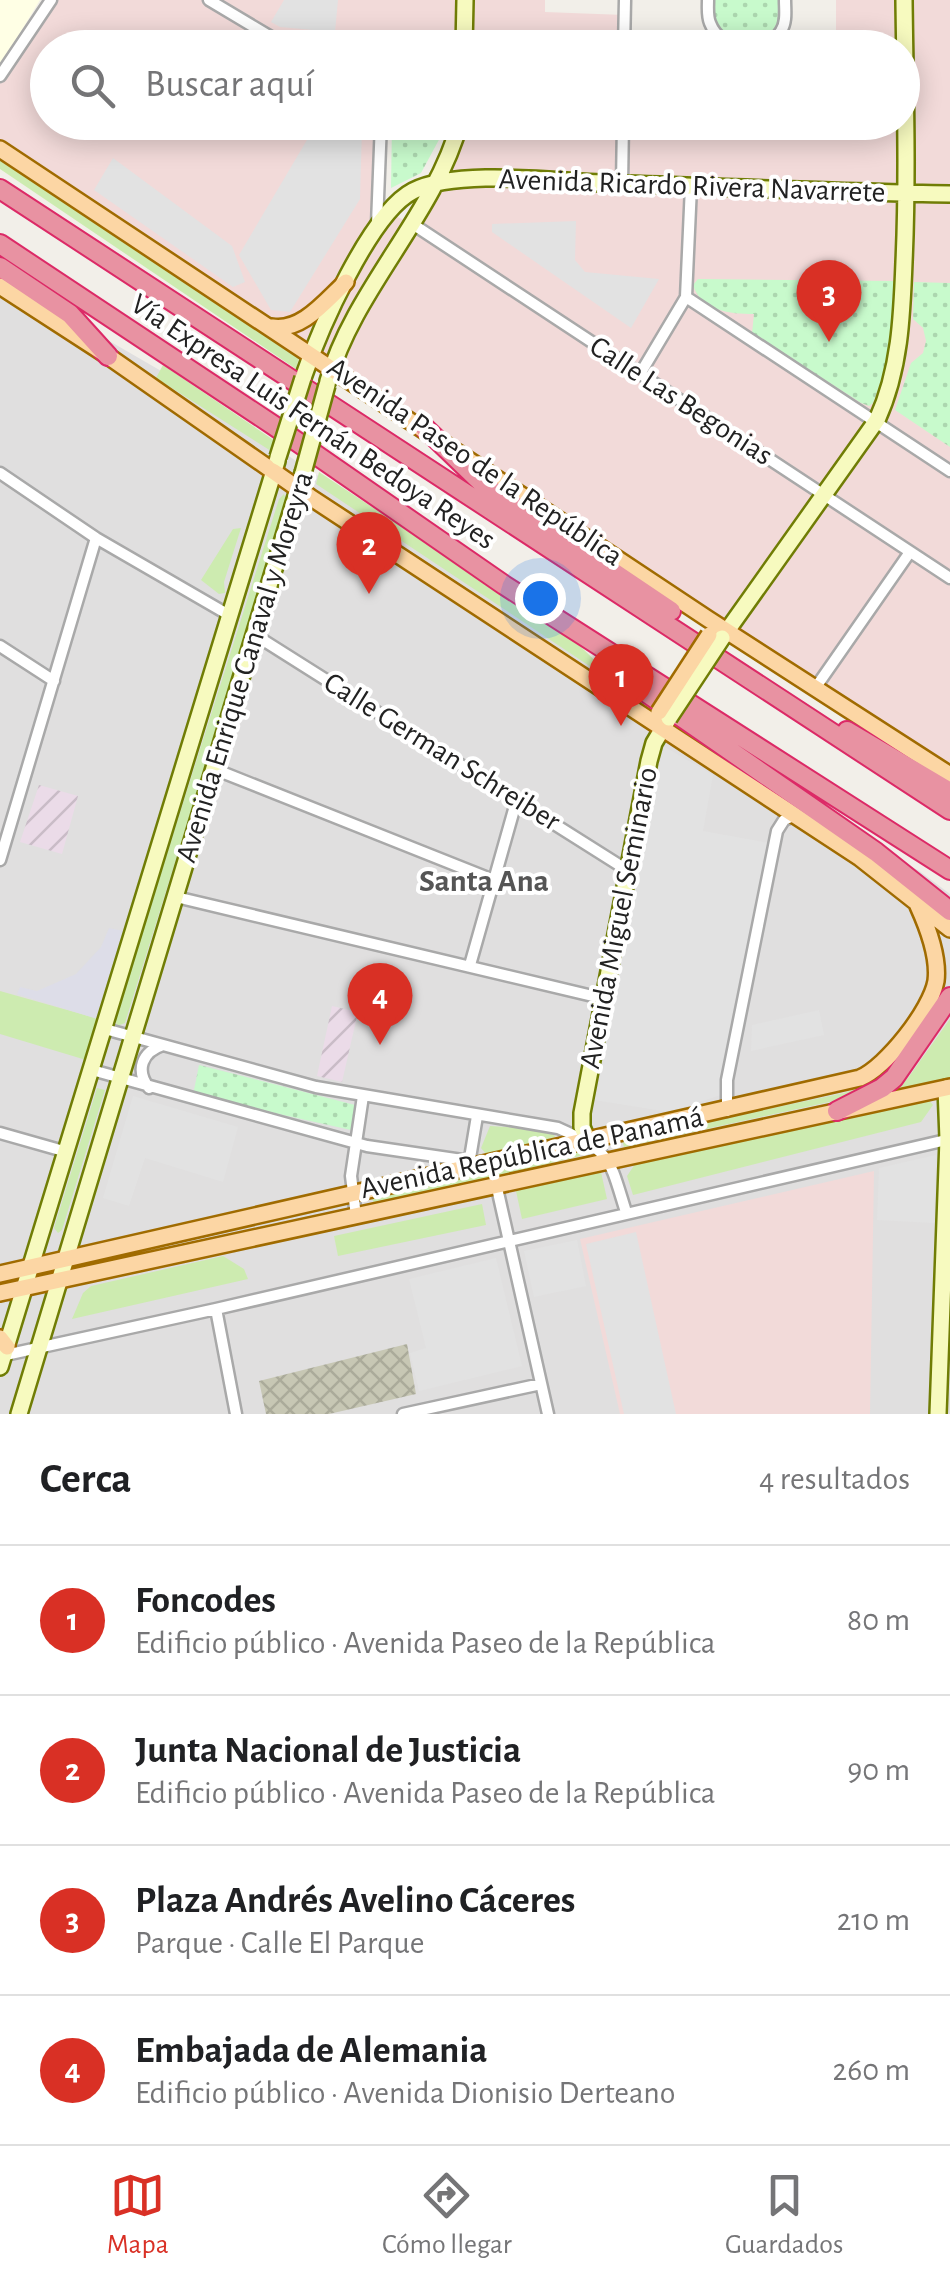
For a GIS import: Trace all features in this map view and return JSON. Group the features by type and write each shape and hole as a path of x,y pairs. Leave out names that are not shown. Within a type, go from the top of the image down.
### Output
{"highway":[{"name":"Vía Expresa Luis Fernán Bedoya Reyes","path":"0,188 950,810"},
{"name":"Vía Expresa Luis Fernán Bedoya Reyes","path":"0,244 611,655 950,870"},
{"path":"0,268 70,314 108,356"},
{"path":"425,428 484,485 694,628 716,657"},
{"path":"611,655 644,691 876,852 950,911"},
{"path":"806,715 868,741 950,792"},
{"path":"837,1111 894,1078 950,997"}],"main road":[{"name":"Avenida Paseo de la República","path":"0,148 425,428 716,631 816,687 950,775"},
{"path":"272,327 290,328 299,323 346,282"},
{"path":"0,286 276,464 642,716 663,720 860,858 950,929"},
{"path":"663,720 716,631"},
{"name":"Avenida República de Panamá","path":"0,1274 860,1078 886,1061 935,986 932,948 916,902"},
{"name":"Avenida República de Panamá","path":"0,1294 948,1087"}],"street":[{"path":"31,30 51,0"},
{"path":"209,0 259,30"},
{"path":"464,30 465,0"},
{"path":"625,30 626,0"},
{"path":"708,0 708,19 713,30"},
{"path":"781,30 786,22 786,0"},
{"path":"904,0 904,30"},
{"path":"0,76 30,31"},
{"path":"377,224 380,140"},
{"path":"434,182 452,140"},
{"path":"622,184 623,140"},
{"path":"716,631 823,494 884,405 901,333 905,140"},
{"name":"Avenida Ricardo Rivera Navarrete","path":"434,182 950,194"},
{"name":"Avenida Enrique Canaval y Moreyra","path":"2,1352 33,1266 311,354 377,224 405,196 434,182"},
{"name":"Avenida Enrique Canaval y Moreyra","path":"19,1414 332,367 434,182"},
{"path":"640,374 686,297 691,186"},
{"name":"Calle Las Begonias","path":"411,223 950,578"},
{"path":"686,297 950,471"},
{"path":"0,473 96,538 229,615"},
{"path":"0,860 96,538"},
{"path":"816,687 910,552"},
{"name":"Calle German Schreiber","path":"255,635 627,870"},
{"path":"0,646 54,681"},
{"name":"Avenida Miguel Seminario","path":"588,1141 582,1127 582,1112 602,998 649,761 663,720"},
{"path":"214,769 493,880"},
{"path":"470,965 517,799"},
{"path":"727,1111 727,1080 777,831 784,820 796,815"},
{"path":"176,897 602,998"},
{"path":"105,1029 290,1081 558,1128 588,1141 611,1162 626,1212"},
{"path":"149,1088 140,1071 142,1061 147,1053 164,1045"},
{"path":"92,1070 355,1143 468,1165 476,1116"},
{"path":"938,1414 948,1087"},
{"path":"356,1216 352,1191 363,1096"},
{"path":"0,1134 67,1152"},
{"path":"2,1352 216,1310 949,1139"},
{"path":"497,1188 548,1414"},
{"path":"216,1310 236,1414"},
{"path":"403,1414 541,1384"}],"shaded area":[{"path":"0,0 40,0 0,66"},
{"path":"53,0 545,0 545,12 624,15 624,30 34,30"},
{"path":"284,0 338,0 335,30 280,27 271,22"},
{"path":"836,0 950,0 950,775 0,143 0,83 30,36 30,140 379,140 377,207 410,223 452,140 920,140 920,30 836,30"},
{"path":"307,140 362,140 360,199 290,312 271,310 239,255"},
{"path":"113,158 232,246 245,282 233,287 94,190"},
{"path":"576,221 575,260 585,272 659,279 631,328 492,232 492,224"},
{"path":"0,272 61,313 175,379 562,641 834,832 918,870 950,894 950,1414 0,1414"},
{"path":"663,746 713,775 703,831 769,843 724,1094 669,1112 594,1100"},
{"path":"39,785 78,796 62,854 20,842"},
{"path":"109,928 133,933 107,1022 17,994 20,987 37,991 76,974 101,947"},
{"path":"332,1006 358,1012 342,1082 317,1076"},
{"path":"819,1010 824,1035 751,1051 752,1025"},
{"path":"133,1096 238,1127 223,1182 145,1158 129,1206 103,1198"},
{"path":"936,1155 934,1223 877,1220 879,1168"},
{"path":"874,1171 870,1414 620,1414 580,1239"},
{"path":"636,1232 676,1414 624,1414 586,1244"},
{"path":"577,1240 586,1286 534,1297 524,1251"},
{"path":"496,1258 522,1366 419,1391 410,1353 426,1348 409,1279"},
{"path":"407,1344 416,1394 329,1414 266,1414 259,1381"}],"green space":[{"path":"714,0 781,0 776,30 722,30 714,15"},
{"path":"392,140 439,140 421,173 391,188"},
{"path":"0,153 300,354 296,369 0,169"},
{"path":"698,279 893,281 889,343 873,403 861,403 752,333 754,314 709,306 693,285"},
{"path":"914,282 950,283 950,447 895,410 911,363 923,353 926,341 923,328 913,319"},
{"path":"163,365 275,441 271,451 156,378"},
{"path":"319,472 576,642 624,689 316,484"},
{"path":"284,494 287,502 125,1023 117,1026 115,1019 279,499"},
{"path":"241,528 224,582 225,593 219,594 201,580 233,529"},
{"path":"0,991 99,1019 86,1060 0,1034"},
{"path":"950,1019 950,1080 888,1095 908,1078"},
{"path":"199,1065 355,1105 351,1130 193,1095"},
{"path":"879,1080 843,1099 624,1147 622,1140 844,1093"},
{"path":"97,1088 105,1090 58,1233 54,1228"},
{"path":"927,1098 933,1105 921,1122 633,1195 627,1176 637,1161"},
{"path":"490,1126 552,1130 555,1137 487,1155 481,1148"},
{"path":"579,1150 580,1156 375,1205 371,1197"},
{"path":"601,1172 607,1199 522,1219 516,1191"},
{"path":"482,1204 486,1225 338,1256 334,1236"},
{"path":"223,1256 244,1269 248,1279 72,1319 83,1293 91,1286"}],"place":[{"name":"Plaza Andrés Avelino Cáceres","path":"829,342"},
{"name":"Junta Nacional de Justicia","path":"369,594"},
{"name":"Foncodes","path":"621,726"},
{"name":"Embajada de Alemania","path":"380,1045"}],"district":[{"name":"Santa Ana","path":"484,881"}]}
